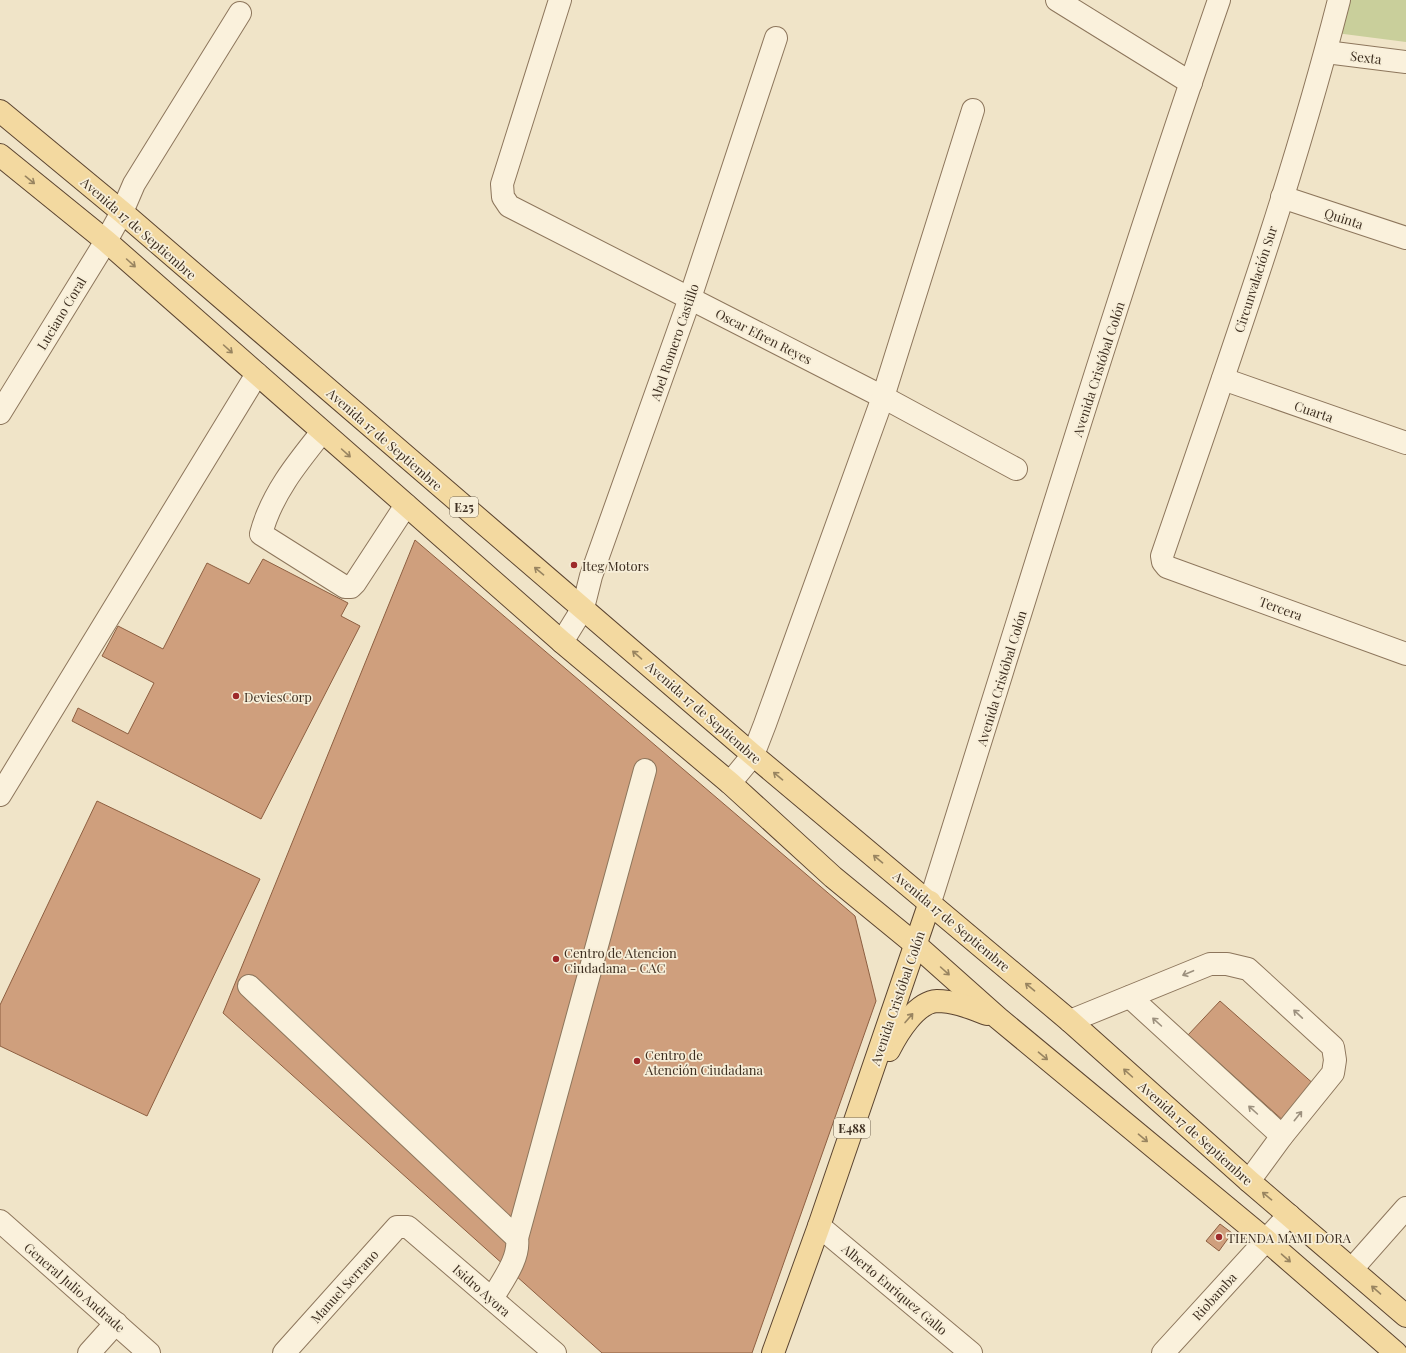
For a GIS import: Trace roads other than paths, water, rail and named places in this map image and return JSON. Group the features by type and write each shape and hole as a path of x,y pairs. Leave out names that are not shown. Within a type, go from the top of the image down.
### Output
{"main road":[{"name":"Avenida 17 de Septiembre","path":"0,111 122,212 377,434 583,608 753,755 1070,1021 1250,1181 1406,1316"},
{"path":"0,156 106,241 562,642 730,784 832,877 916,945 998,1018 1266,1240 1396,1353"},
{"name":"Avenida Cristóbal Colón","path":"773,1353 819,1226 930,902"},
{"path":"862,1100 898,1032 916,1011 935,1001 956,1003 998,1018"}],"street":[{"name":"Oscar Efren Reyes","path":"560,0 502,184 503,197 509,206 883,397 1016,469"},
{"path":"1057,0 1191,83"},
{"name":"Avenida Cristóbal Colón","path":"930,902 1191,83 1219,0"},
{"name":"Circunvalación Sur","path":"1162,556 1223,379 1282,197 1326,52 1339,0"},
{"name":"Luciano Coral","path":"0,413 106,241 122,212 134,184 240,13"},
{"name":"Abel Romero Castillo","path":"562,642 583,608 591,576 690,298 776,38"},
{"name":"Sexta","path":"1326,52 1406,62"},
{"path":"730,784 753,755 883,397 973,110"},
{"name":"Quinta","path":"1282,197 1406,238"},
{"path":"2,789 257,374"},
{"name":"Cuarta","path":"1223,379 1406,443"},
{"path":"322,432 274,497 265,516 260,534 345,587 351,587 355,583 394,520 406,505"},
{"name":"Tercera","path":"1162,556 1163,562 1167,567 1406,654"},
{"path":"492,1298 514,1257 518,1246 517,1238 645,770"},
{"path":"1070,1021 1210,964 1228,964 1248,969 1333,1047 1335,1060 1333,1073 1282,1136 1250,1181"},
{"path":"249,986 517,1238"},
{"path":"1130,997 1282,1136"},
{"path":"1352,1269 1406,1208"},
{"name":"Riobamba","path":"1163,1353 1289,1215"},
{"name":"General Julio Andrade","path":"0,1221 149,1353"},
{"name":"Isidro Ayora","path":"408,1226 555,1353"},
{"name":"Manuel Serrano","path":"284,1353 397,1227 408,1226"},
{"name":"Alberto Enriquez Gallo","path":"819,1226 971,1353"},
{"path":"89,1353 116,1323"}],"place":[{"name":"Iteg Motors","path":"574,565"},
{"name":"DeviesCorp","path":"236,696"},
{"name":"Centro de Atencion Ciudadana - CAC","path":"556,959"},
{"name":"Centro de Atención Ciudadana","path":"637,1061"},
{"name":"TIENDA MAMI DORA","path":"1219,1237"}]}
